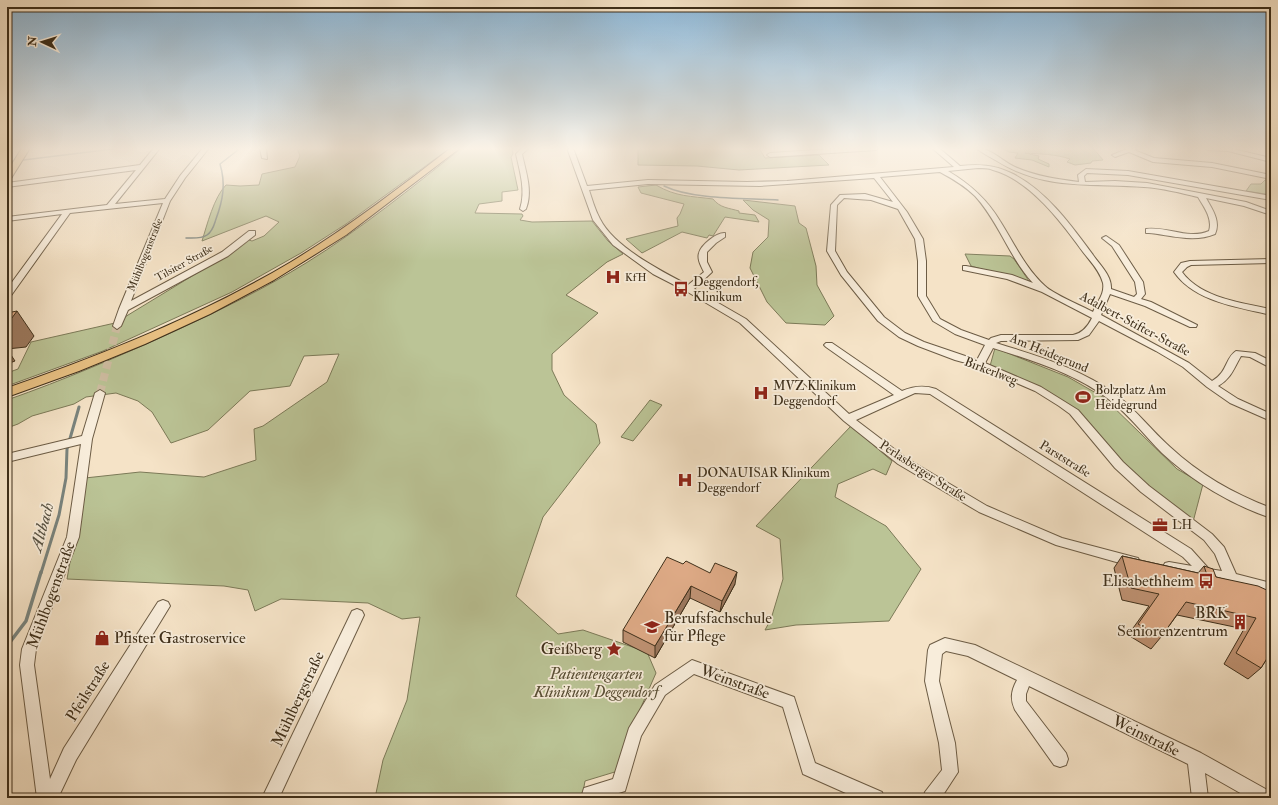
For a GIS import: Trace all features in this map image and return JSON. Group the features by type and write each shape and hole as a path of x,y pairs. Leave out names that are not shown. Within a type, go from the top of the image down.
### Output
{"main road":[{"path":"7,393 101,359 216,306 270,278 306,256 374,211 407,186"}],"street":[{"path":"110,206 127,186"},
{"name":"Mühlbogenstraße","path":"117,326 167,201 177,186"},
{"path":"523,209 527,202 525,186"},
{"path":"584,188 607,186"},
{"name":"Birkerlweg","path":"883,186 904,212 918,239 922,261 922,296 937,321 958,332 990,344"},
{"name":"Adalbert-Stifter-Straße","path":"966,186 981,198 993,214 1016,255 1036,282 1045,290"},
{"path":"1027,186 1042,198 1066,224 1101,272 1107,282 1108,291 1136,300 1193,325"},
{"path":"1155,186 1246,204 1271,213"},
{"path":"1202,186 1271,198"},
{"name":"Perlasberger Straße","path":"584,188 597,220 616,243 656,272 689,289 742,322 848,419 902,460 983,509 1060,542 1143,563"},
{"path":"1149,231 1194,236 1206,235 1212,232 1213,223 1208,207 1200,194"},
{"name":"Birkerlweg","path":"899,207 866,196 842,196 834,205 831,251 844,273 874,311 890,327 921,344 958,358 980,364 1038,389 1074,412 1119,465 1145,489 1216,544 1231,578"},
{"path":"7,219 110,206 167,201"},
{"path":"7,295 68,211"},
{"name":"Tilsiter Straße","path":"123,309 225,254 252,233"},
{"path":"689,289 708,272 704,262 703,252 722,235"},
{"path":"1106,238 1115,245 1139,282 1141,294 1136,300"},
{"path":"1271,261 1189,263 1181,267 1178,272 1183,280 1192,286 1219,298 1271,312"},
{"path":"1189,263 1214,266 1258,267"},
{"name":"Adalbert-Stifter-Straße","path":"966,268 1009,277 1045,290 1160,349 1186,365 1210,385 1234,401 1271,418"},
{"name":"Am Heidegrund","path":"980,364 990,344 997,339 1078,338 1086,333 1096,321 1097,311 1108,291"},
{"name":"Am Heidegrund","path":"990,344 1058,368 1095,386 1115,400 1168,452 1192,471 1233,496 1271,513"},
{"path":"829,345 901,395"},
{"path":"1210,385 1221,381 1227,375 1236,355 1242,352 1252,355 1271,365"},
{"name":"Parststraße","path":"848,419 913,390 922,388 934,391 1187,553 1205,573"},
{"name":"Mühlbogenstraße","path":"45,798 27,665 29,649 73,537 87,439 100,393"},
{"path":"7,458 87,439"},
{"path":"1158,566 1231,578 1271,589"},
{"name":"Pfeilstraße","path":"50,798 70,754 164,606"},
{"name":"Mühlbergstraße","path":"270,798 357,615"},
{"name":"Weinstraße","path":"931,798 950,772 947,743 932,681 935,650 945,644 970,650 1195,759 1265,798"},
{"name":"Weinstraße","path":"589,798 590,794 619,785 634,733 660,690 692,667 789,702 809,768 876,798"},
{"path":"1026,678 1018,690 1020,705 1060,760"},
{"path":"1195,759 1200,798"}],"green space":[{"path":"226,186 399,186 346,224 301,253 232,292 103,351 7,386 7,373 18,369 31,342 115,323 228,254 246,239 252,241 264,236 279,222 266,216 202,241 214,204 222,190"},
{"name":"Patientengarten Klinikum Deggendorf","path":"414,186 517,186 518,190 502,192 502,201 479,204 475,213 522,214 523,216 520,220 532,222 592,221 608,241 623,254 607,262 566,295 598,313 552,354 552,370 564,395 596,424 600,443 543,517 516,596 558,634 583,630 647,652 656,673 638,714 618,771 585,781 582,798 375,798 383,760 407,700 420,617 402,619 368,603 281,599 255,611 248,590 224,586 67,579 85,478 140,472 204,477 256,460 254,429 263,426 327,382 339,354 304,356 290,386 250,391 208,430 171,443 152,412 138,401 116,393 86,397 74,404 32,416 7,428 7,400 113,359 225,307 274,282 306,263 386,208"},
{"path":"657,186 677,194 713,199 722,206 739,211 739,213 755,215 759,222 725,217 713,236 709,235 707,238 682,232 642,253 626,239 678,226 677,218 684,204 641,193 638,187"},
{"path":"1250,186 1271,186 1271,195 1246,191"},
{"path":"743,200 795,206 799,223 806,228 816,266 817,285 834,316 825,325 786,323 767,302 750,268 753,252 768,237 769,220 753,210"},
{"path":"965,254 1010,256 1014,259 1029,281 1027,282 971,266"},
{"path":"995,348 1068,377 1103,397 1177,469 1203,484 1193,522 1118,460 1075,412 990,366"},
{"path":"650,400 662,405 633,441 621,437"},
{"path":"851,426 892,461 886,475 873,469 838,484 835,497 886,526 921,569 889,621 796,625 765,630 771,619 783,579 780,539 756,526"}],"building":[{"path":"17,311 9,322 7,323 7,313"},
{"name":"BRK Seniorenzentrum","path":"1122,556 1207,575 1204,566 1213,569 1216,577 1258,586 1271,592 1271,652 1261,668 1236,653 1256,618 1186,602 1161,637 1138,624 1159,594 1131,588"},
{"name":"Berufsfachschule für Pflege","path":"667,557 683,564 686,561 710,573 715,563 737,572 722,601 691,586 655,646 623,630"}],"waterway":[{"name":"Altbach","path":"186,238 202,237 207,235 212,230 220,205 223,186"},
{"path":"664,186 676,191 704,196 778,200"},
{"name":"Altbach","path":"41,573 59,515 66,478 67,449 79,407"},
{"name":"Altbach","path":"7,646 26,621 41,572"}],"tunnel":[{"path":"100,393 117,326"}],"place":[{"name":"KfH","path":"613,277"},
{"name":"Deggendorf, Klinikum","path":"681,289"},
{"name":"MVZ Klinikum Deggendorf","path":"761,393"},
{"name":"Bolzplatz Am Heidegrund","path":"1083,397"},
{"name":"DONAUISAR Klinikum Deggendorf","path":"685,480"},
{"name":"LH","path":"1160,525"},
{"name":"Elisabethheim","path":"1206,581"},
{"name":"BRK Seniorenzentrum","path":"1240,622"},
{"name":"Berufsfachschule für Pflege","path":"652,627"},
{"name":"Pfister Gastroservice","path":"102,638"},
{"name":"Geißberg","path":"614,649"}]}
